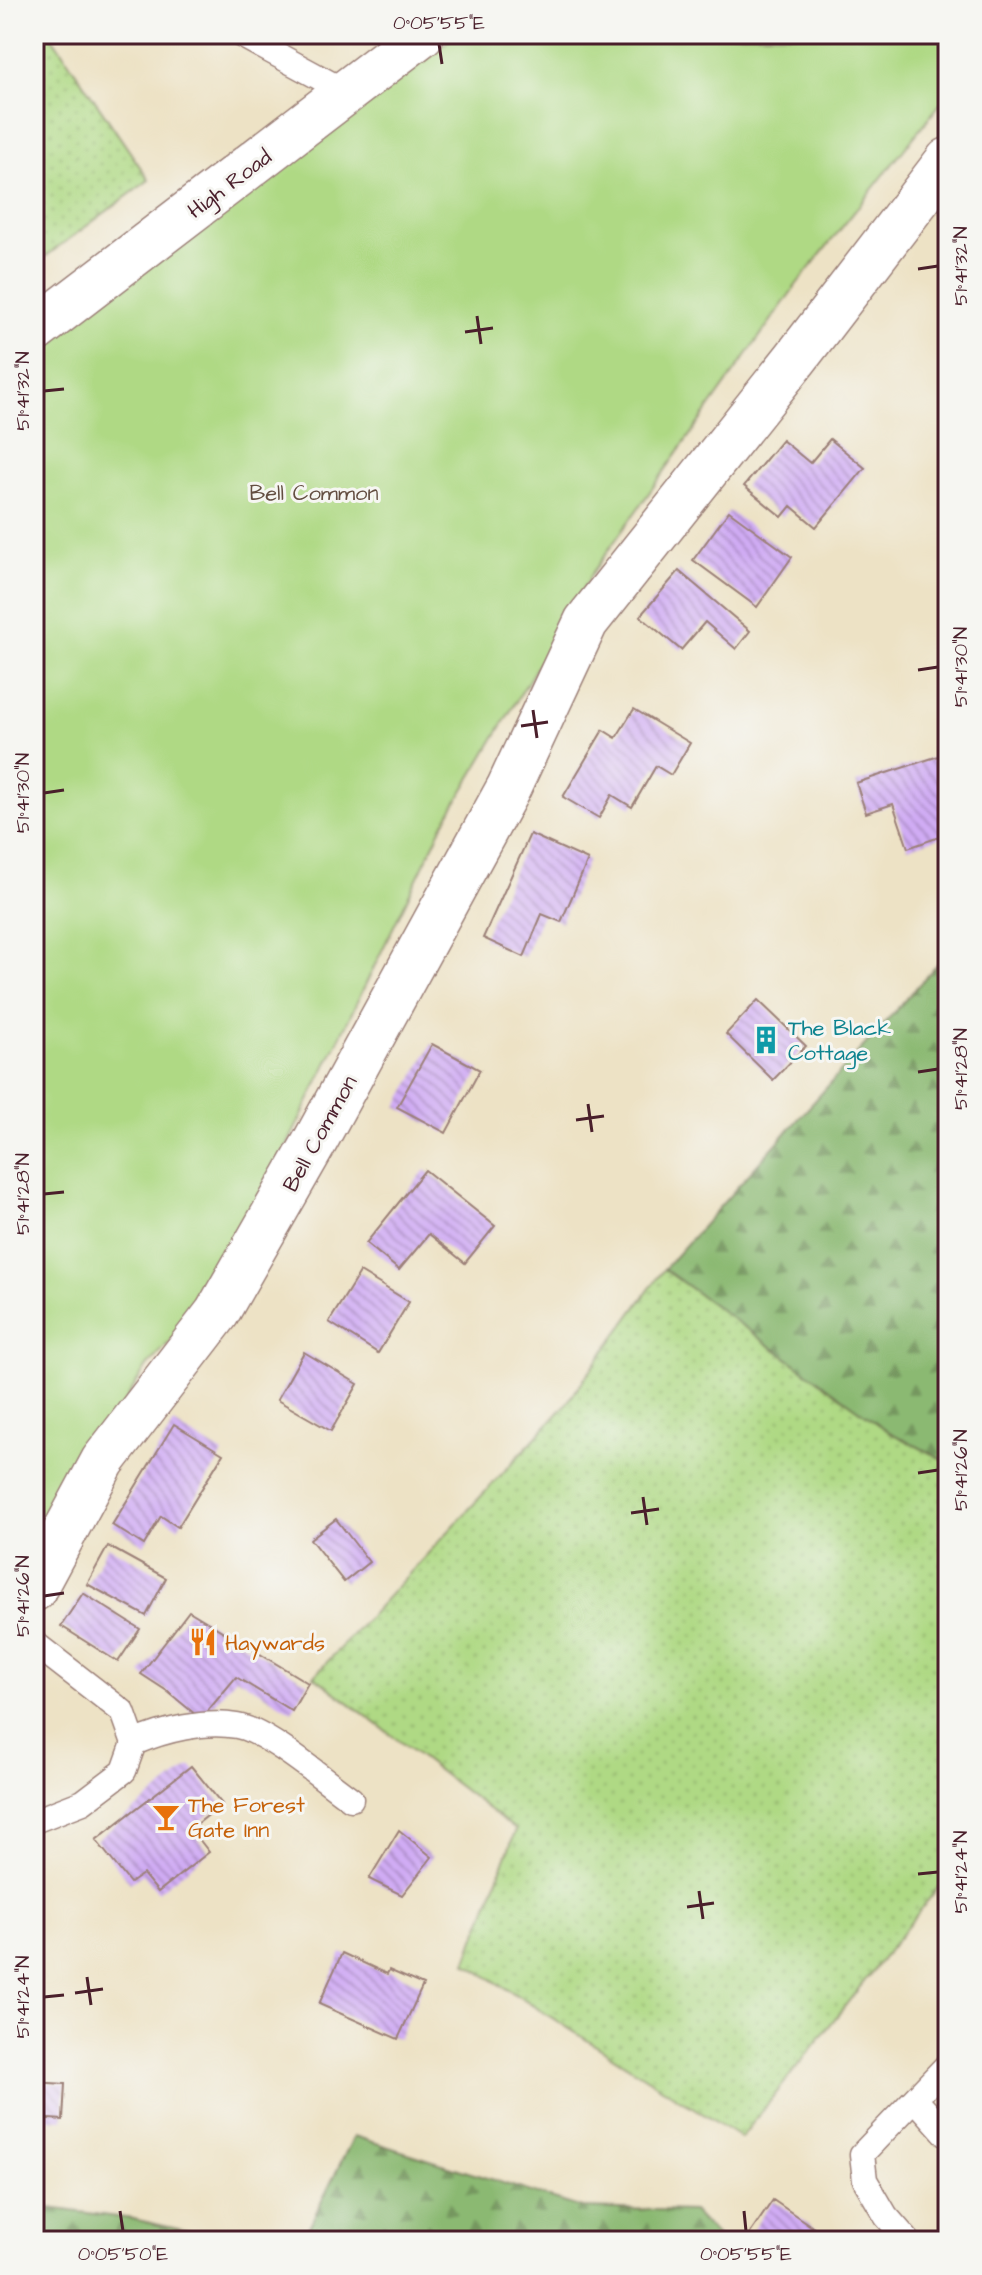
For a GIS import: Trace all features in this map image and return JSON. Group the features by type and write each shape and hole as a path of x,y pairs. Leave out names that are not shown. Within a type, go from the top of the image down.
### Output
{"street":[{"name":"High Road","path":"34,331 422,34"},
{"name":"Bell Common","path":"34,1589 103,1461 217,1313 291,1184 509,787 586,622 796,358 948,160"}],"lane":[{"path":"239,34 348,93"},
{"path":"34,1643 123,1712 134,1743 124,1771 83,1802 34,1821"},
{"path":"134,1743 165,1730 238,1726 261,1736 351,1799"},
{"path":"908,2241 886,2216 865,2180 862,2154 948,2064"},
{"path":"915,2099 948,2136"}],"green space":[{"path":"34,34 50,34 149,180 34,265"},
{"name":"Bell Common","path":"457,34 948,34 948,94 797,284 593,572 444,823 215,1294 147,1366 34,1548 34,345 190,238"},
{"path":"948,952 948,1462 891,1433 664,1269"},
{"path":"664,1269 891,1433 948,1462 948,1875 741,2138 466,1963 516,1830 314,1676 564,1407"},
{"path":"354,2136 582,2208 693,2211 721,2241 302,2241"},
{"path":"34,2206 133,2219 231,2241 34,2241"}],"building":[{"path":"830,439 865,468 816,527 791,506 782,517 744,486 782,440 810,463"},
{"path":"729,511 792,557 757,607 693,560"},
{"path":"679,571 750,631 736,649 705,622 681,650 640,616"},
{"path":"634,709 690,743 671,775 656,766 632,807 612,795 599,818 563,797 603,730 616,738"},
{"path":"948,753 948,834 908,848 893,804 866,813 856,783"},
{"path":"530,834 588,860 561,922 542,914 524,957 483,938"},
{"name":"The Black Cottage","path":"758,1000 806,1046 773,1080 726,1034"},
{"path":"432,1044 480,1070 446,1133 397,1107"},
{"path":"425,1170 495,1226 465,1263 429,1234 399,1270 366,1243"},
{"path":"360,1272 409,1302 378,1353 329,1322"},
{"path":"304,1352 358,1384 331,1431 277,1400"},
{"path":"174,1424 223,1454 178,1527 161,1516 144,1545 112,1525"},
{"path":"336,1519 369,1562 344,1582 310,1539"},
{"path":"108,1546 166,1578 146,1616 87,1584"},
{"path":"83,1593 140,1629 118,1662 61,1626"},
{"name":"Haywards","path":"189,1611 308,1683 292,1711 236,1677 201,1719 141,1674"},
{"name":"The Forest Gate Inn","path":"191,1766 222,1804 191,1829 209,1852 158,1892 143,1874 130,1883 96,1840"},
{"path":"399,1830 432,1857 402,1895 369,1879"},
{"path":"342,1953 387,1974 389,1970 423,1985 398,2039 319,2004"},
{"path":"34,2082 65,2084 63,2120 34,2118"},
{"path":"773,2200 833,2241 745,2241"}],"place":[{"name":"The Black Cottage","path":"766,1040"},
{"name":"Haywards","path":"203,1642"},
{"name":"The Forest Gate Inn","path":"166,1817"}]}
